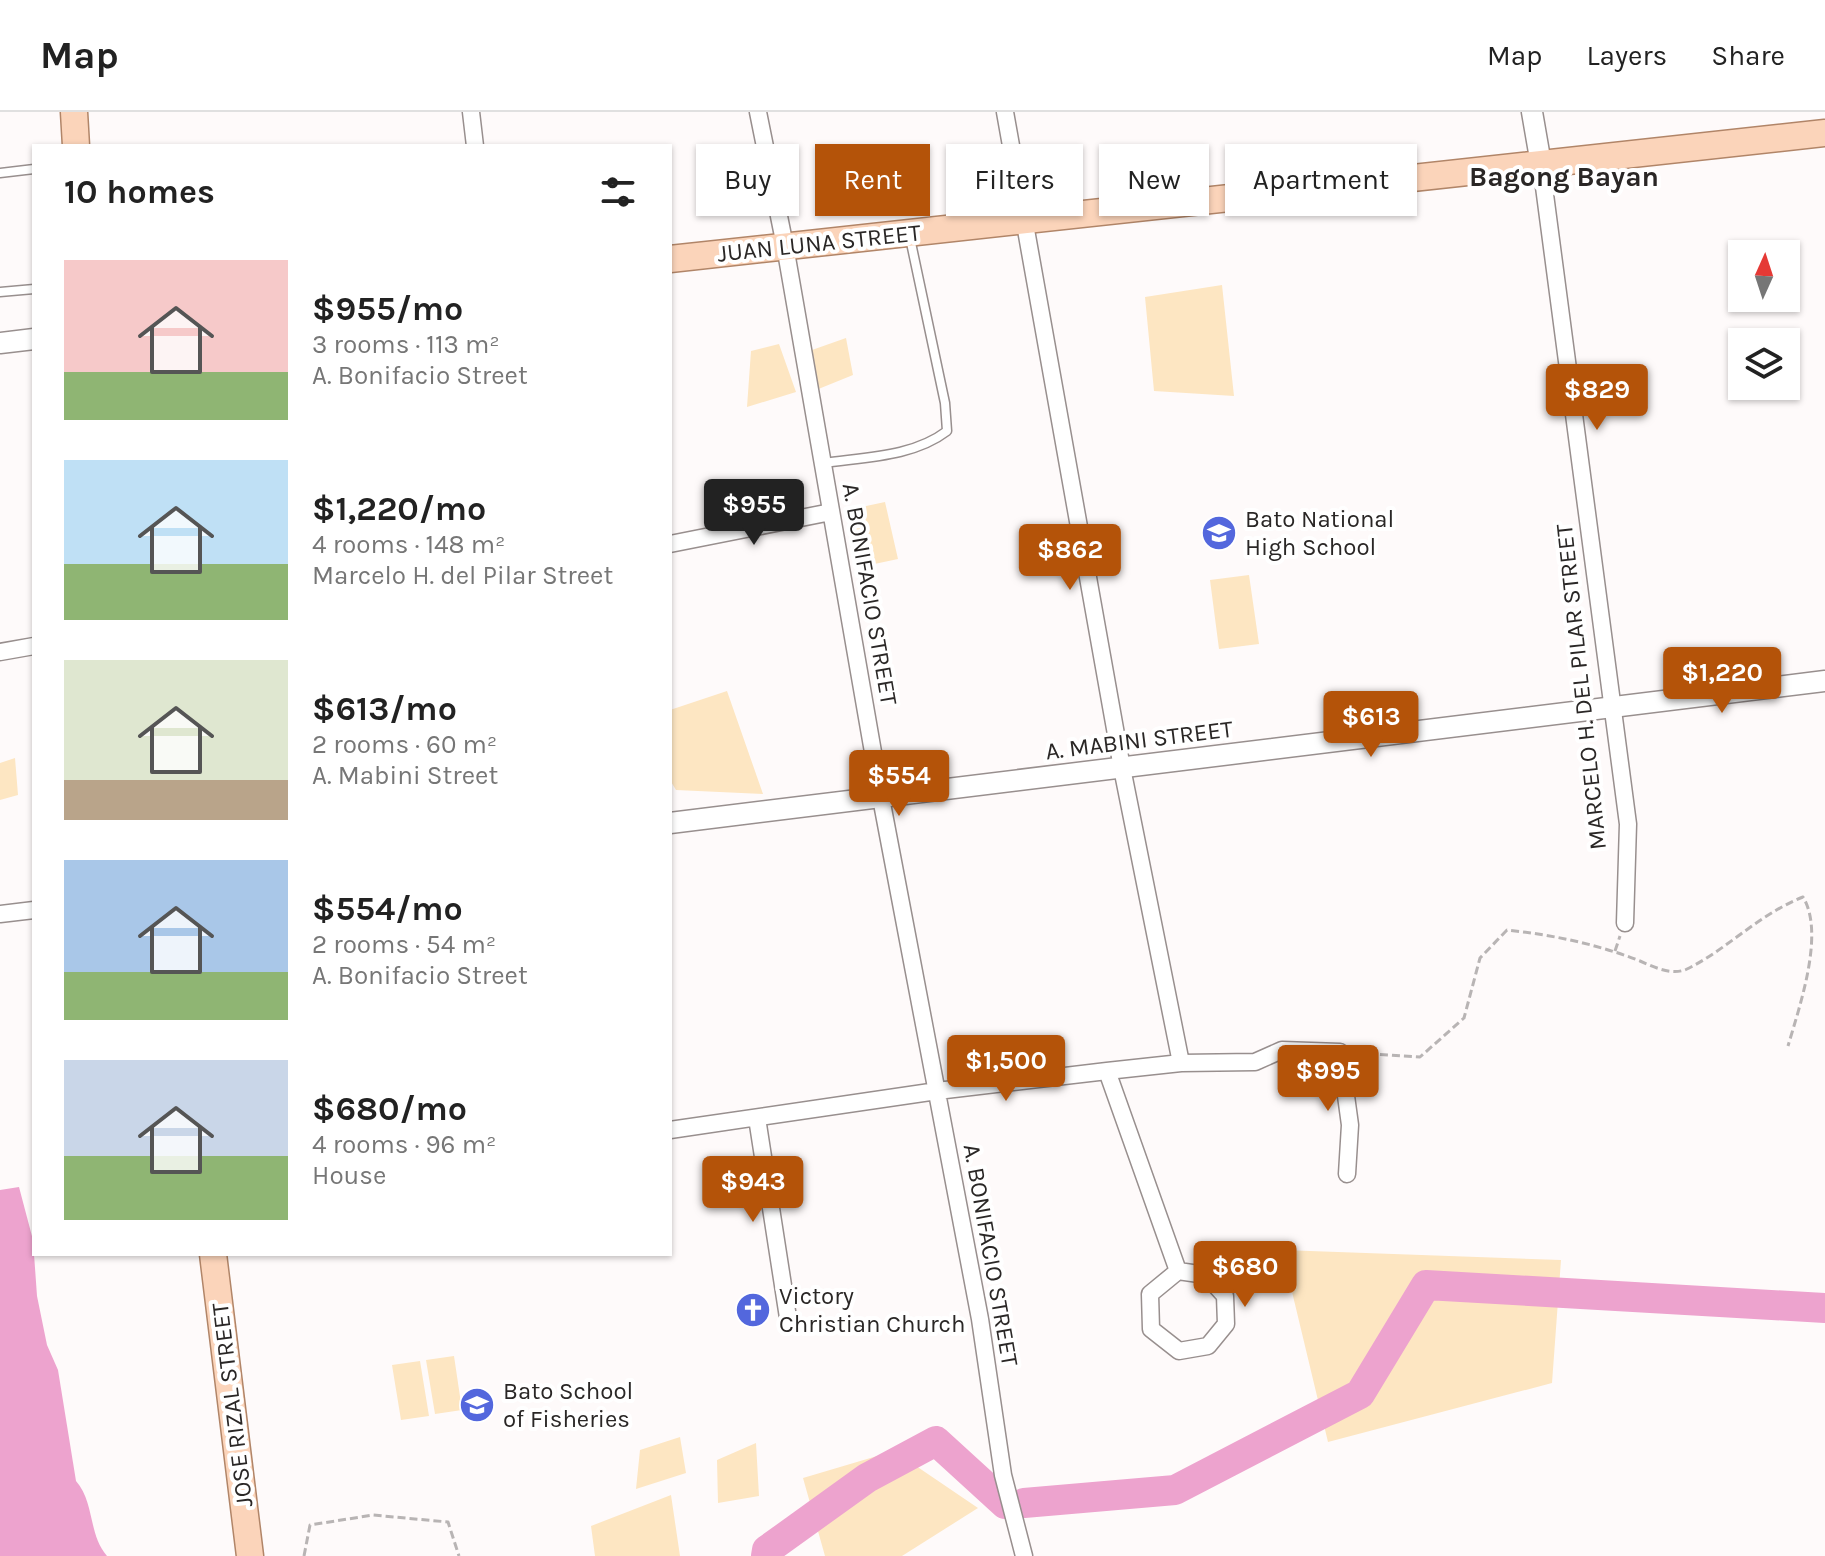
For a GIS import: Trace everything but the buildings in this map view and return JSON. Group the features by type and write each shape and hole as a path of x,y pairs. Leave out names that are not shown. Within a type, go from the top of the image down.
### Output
{"main road":[{"path":"74,112 76,144"},
{"name":"JUAN LUNA STREET","path":"672,259 1025,223 1825,133"},
{"name":"JOSE RIZAL STREET","path":"213,1256 250,1556"}],"street":[{"path":"471,112 475,144"},
{"name":"A. BONIFACIO STREET","path":"758,112 785,246 881,798 980,1319 1003,1475 1024,1556"},
{"path":"1005,112 1122,768 1181,1063"},
{"name":"MARCELO H. DEL PILAR STREET","path":"1532,112 1628,824 1625,923"},
{"path":"0,343 32,339"},
{"path":"672,544 831,512"},
{"path":"0,652 32,646"},
{"name":"A. MABINI STREET","path":"672,823 1825,681"},
{"path":"0,914 32,910"},
{"path":"672,1130 937,1091 1107,1071 1181,1063 1255,1062 1282,1050 1340,1052 1350,1125 1347,1174"},
{"path":"1107,1071 1178,1271"},
{"path":"757,1118 789,1324"},
{"path":"1178,1271 1206,1275 1225,1296 1226,1324 1208,1346 1179,1351 1151,1329 1150,1294 1178,1271"}],"lane":[{"path":"0,173 32,169"},
{"path":"823,463 910,450 932,442 947,431 909,233"},
{"path":"0,292 32,289"}],"path":[{"path":"1340,1052 1420,1057 1464,1018 1480,958 1507,930 1554,936 1615,951 1663,970 1685,971 1771,910 1803,897 1813,908 1817,944 1788,1046"},
{"path":"304,1556 310,1525 373,1515 448,1522 459,1556"}],"shaded area":[{"path":"1222,285 1234,396 1154,391 1145,297"},
{"path":"846,338 853,375 816,390 812,350"},
{"path":"779,344 796,392 747,407 751,351"},
{"path":"885,502 898,559 865,566 852,509"},
{"path":"1249,575 1259,644 1219,649 1210,580"},
{"path":"727,691 763,794 676,790 672,783 672,709"},
{"path":"15,758 18,795 0,800 0,763"},
{"path":"19,1187 32,1236 37,1296 47,1345 58,1370 76,1481 107,1556 0,1556 0,1190"},
{"path":"1282,1250 1561,1260 1552,1383 1328,1442"},
{"path":"454,1356 462,1410 435,1414 426,1360"},
{"path":"420,1361 429,1416 401,1420 392,1365"},
{"path":"680,1437 686,1473 636,1489 640,1450"},
{"path":"756,1443 759,1496 718,1503 717,1460"},
{"path":"894,1451 978,1508 902,1556 825,1556 803,1478"},
{"path":"671,1495 680,1556 595,1556 591,1526"}],"waterway":[{"path":"1024,1503 1175,1490 1360,1394 1426,1285 1825,1308"},
{"path":"766,1556 767,1550 867,1478 936,1441 1005,1504"}],"place":[{"name":"Bato National High School","path":"1219,533"},
{"name":"Victory Christian Church","path":"753,1310"},
{"name":"Bato School of Fisheries","path":"477,1405"}],"district":[{"name":"Bagong Bayan","path":"1564,176"}]}
